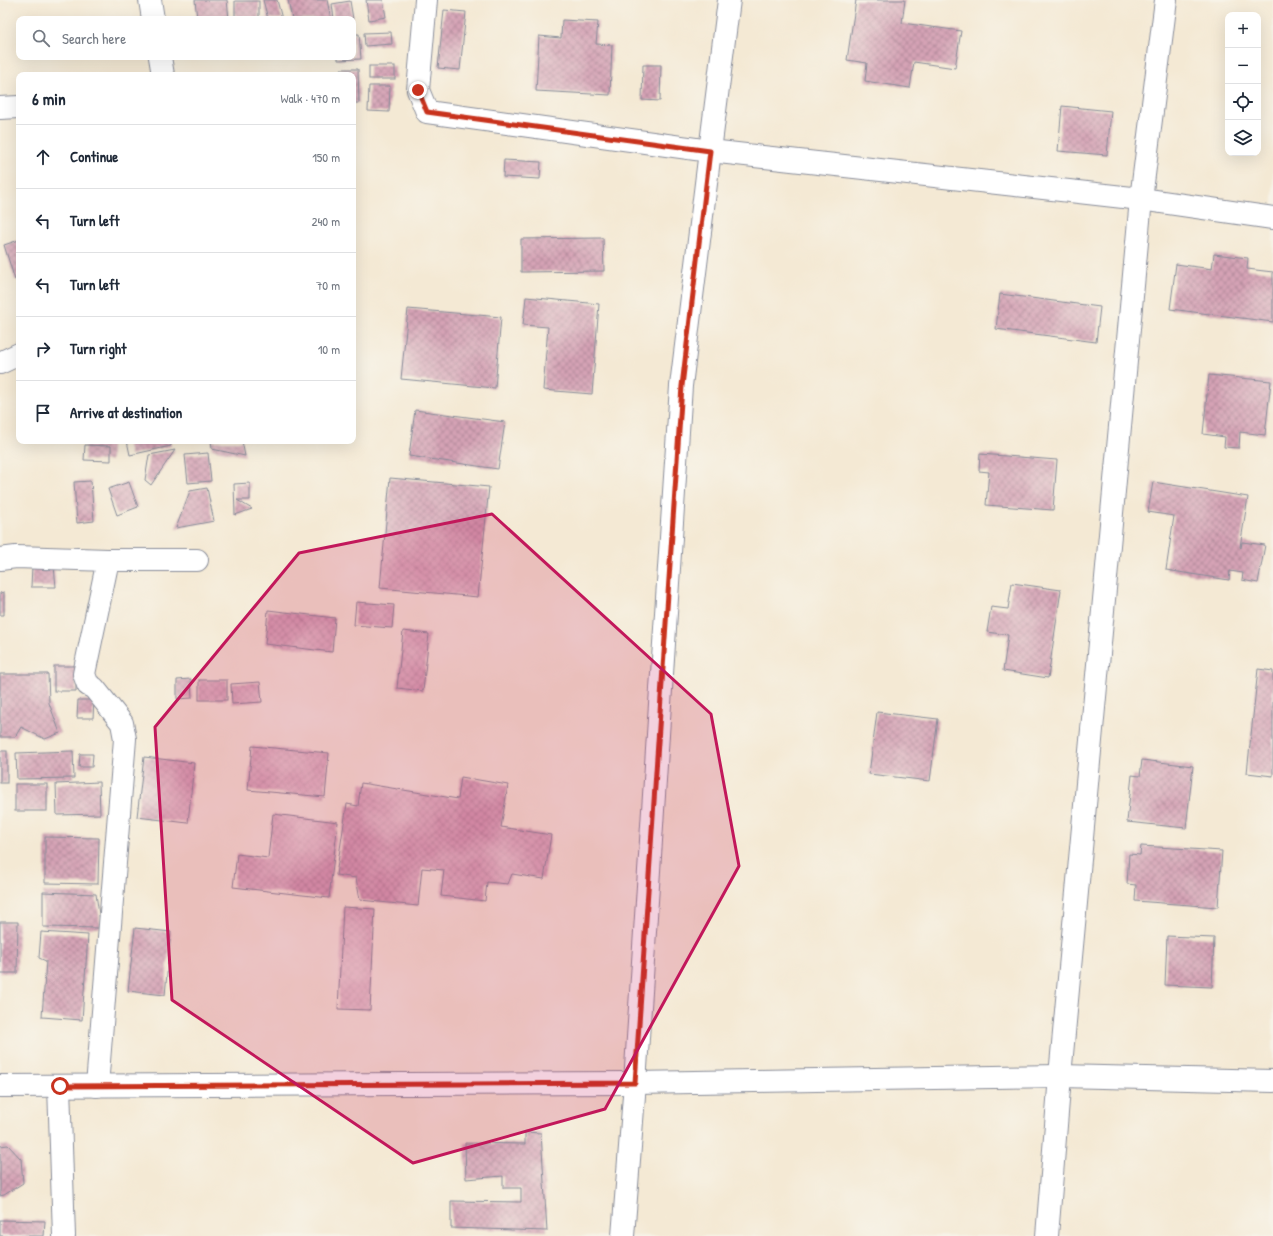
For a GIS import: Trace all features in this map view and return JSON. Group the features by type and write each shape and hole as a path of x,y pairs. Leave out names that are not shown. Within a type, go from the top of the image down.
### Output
{"street":[{"path":"150,0 153,16"},
{"path":"426,0 418,90 427,112 710,151 1141,199 1273,218"},
{"path":"623,1236 635,1083 682,386 729,0"},
{"path":"1047,1236 1060,1076 1141,199 1166,0"},
{"path":"160,60 162,72"},
{"path":"0,108 16,107"},
{"path":"0,363 16,355"},
{"path":"0,558 197,560"},
{"path":"97,1086 125,739 122,723 94,688 88,685 84,674 108,560"},
{"path":"0,1086 635,1083 1060,1076 1273,1081"},
{"path":"60,1086 64,1236"}],"highlighted area":[{"path":"492,514 711,714 739,866 605,1109 413,1163 172,1000 155,727 299,553"}],"building":[{"path":"195,0 227,0 229,16 197,16"},
{"path":"263,0 277,0 281,16 267,16"},
{"path":"288,0 327,0 330,16 291,16"},
{"path":"366,0 383,0 386,17 369,20"},
{"path":"856,0 905,0 902,23 961,31 955,68 914,62 910,88 865,81 867,63 847,60"},
{"path":"235,1 259,1 259,16 235,16"},
{"path":"350,1 352,16 334,16 332,4"},
{"path":"444,10 466,12 460,70 438,68"},
{"path":"562,20 598,22 596,44 612,45 610,95 536,91 539,36 561,38"},
{"path":"391,32 392,44 365,46 364,33"},
{"path":"356,34 359,34 361,59 356,59"},
{"path":"643,65 661,65 660,101 642,100"},
{"path":"369,66 395,66 395,79 369,79"},
{"path":"341,69 358,69 359,103 356,103 356,72 341,72"},
{"path":"369,86 390,86 389,112 368,111"},
{"path":"1062,106 1111,111 1107,155 1058,151"},
{"path":"504,160 541,162 540,179 503,177"},
{"path":"603,238 604,271 521,272 521,239"},
{"path":"16,241 16,280 15,280 4,245"},
{"path":"1214,254 1248,258 1247,269 1273,272 1273,322 1170,309 1176,264 1212,269"},
{"path":"1000,294 1100,307 1096,342 996,329"},
{"path":"526,297 599,304 592,394 543,390 548,327 523,325"},
{"path":"408,309 501,317 495,388 401,379"},
{"path":"1209,375 1271,381 1265,435 1240,432 1239,448 1224,447 1225,437 1203,434"},
{"path":"415,410 505,422 498,469 409,456"},
{"path":"128,444 171,444 171,446 130,455"},
{"path":"211,444 243,444 245,456 212,449"},
{"path":"85,445 111,446 111,461 84,460"},
{"path":"175,450 151,485 145,480 149,455"},
{"path":"208,453 211,481 188,483 185,455"},
{"path":"980,454 1057,460 1053,510 986,505 989,472 979,471"},
{"path":"390,478 489,487 478,597 380,588"},
{"path":"91,481 94,521 77,523 74,482"},
{"path":"129,482 138,507 117,515 108,489"},
{"path":"1153,482 1248,497 1240,547 1241,548 1242,542 1265,545 1258,583 1242,580 1243,573 1230,571 1229,580 1166,570 1174,516 1148,512"},
{"path":"250,483 250,500 237,500 252,509 235,515 234,484"},
{"path":"207,488 214,521 176,528 190,491"},
{"path":"32,566 54,566 56,587 31,587"},
{"path":"1012,583 1061,590 1048,678 1003,671 1008,635 987,632 991,607 1008,609"},
{"path":"4,592 4,615 0,615 0,593"},
{"path":"356,602 394,605 392,628 354,625"},
{"path":"268,610 335,618 332,652 265,644"},
{"path":"403,631 429,634 423,691 397,688"},
{"path":"54,666 76,666 76,691 54,691"},
{"path":"1258,669 1273,671 1273,776 1247,773"},
{"path":"0,674 48,674 49,703 60,733 45,739 21,727 15,737 0,737"},
{"path":"191,679 192,698 177,699 177,680"},
{"path":"199,680 227,680 227,700 199,700"},
{"path":"260,682 262,702 232,704 231,684"},
{"path":"78,700 94,700 93,718 77,718"},
{"path":"877,712 938,719 930,781 869,774"},
{"path":"252,746 329,753 325,797 248,790"},
{"path":"0,751 7,751 7,783 0,783"},
{"path":"73,751 74,778 17,779 16,753"},
{"path":"80,754 93,754 92,767 79,767"},
{"path":"144,757 194,763 188,823 137,817"},
{"path":"1142,760 1193,766 1186,828 1127,822 1132,775 1140,776"},
{"path":"461,777 508,785 501,827 551,835 544,879 512,874 508,884 487,882 485,901 441,896 444,870 422,868 418,906 360,900 356,878 336,875 347,804 358,806 361,783 458,799"},
{"path":"99,782 100,814 57,815 56,784"},
{"path":"15,784 47,784 47,811 15,811"},
{"path":"273,814 338,822 329,898 233,887 237,854 268,858"},
{"path":"45,837 99,838 98,884 45,883"},
{"path":"1141,846 1222,851 1218,907 1135,901 1136,885 1127,884 1129,854 1140,855"},
{"path":"43,892 96,894 101,928 43,927"},
{"path":"343,907 375,909 370,1010 338,1009"},
{"path":"0,922 18,922 17,973 0,973"},
{"path":"135,928 171,932 165,995 128,991"},
{"path":"41,932 88,935 82,1020 42,1017 46,961 39,958"},
{"path":"1167,936 1214,938 1212,987 1165,985"},
{"path":"525,1132 541,1133 547,1231 451,1228 451,1201 521,1202 521,1188 503,1188 503,1176 466,1179 465,1143 525,1144"},
{"path":"8,1145 21,1159 23,1183 0,1196 0,1146"},
{"path":"0,1220 45,1221 44,1236 0,1236"}],"route":[{"path":"60,1086 635,1083 682,386 710,151 427,112 418,90"}]}
